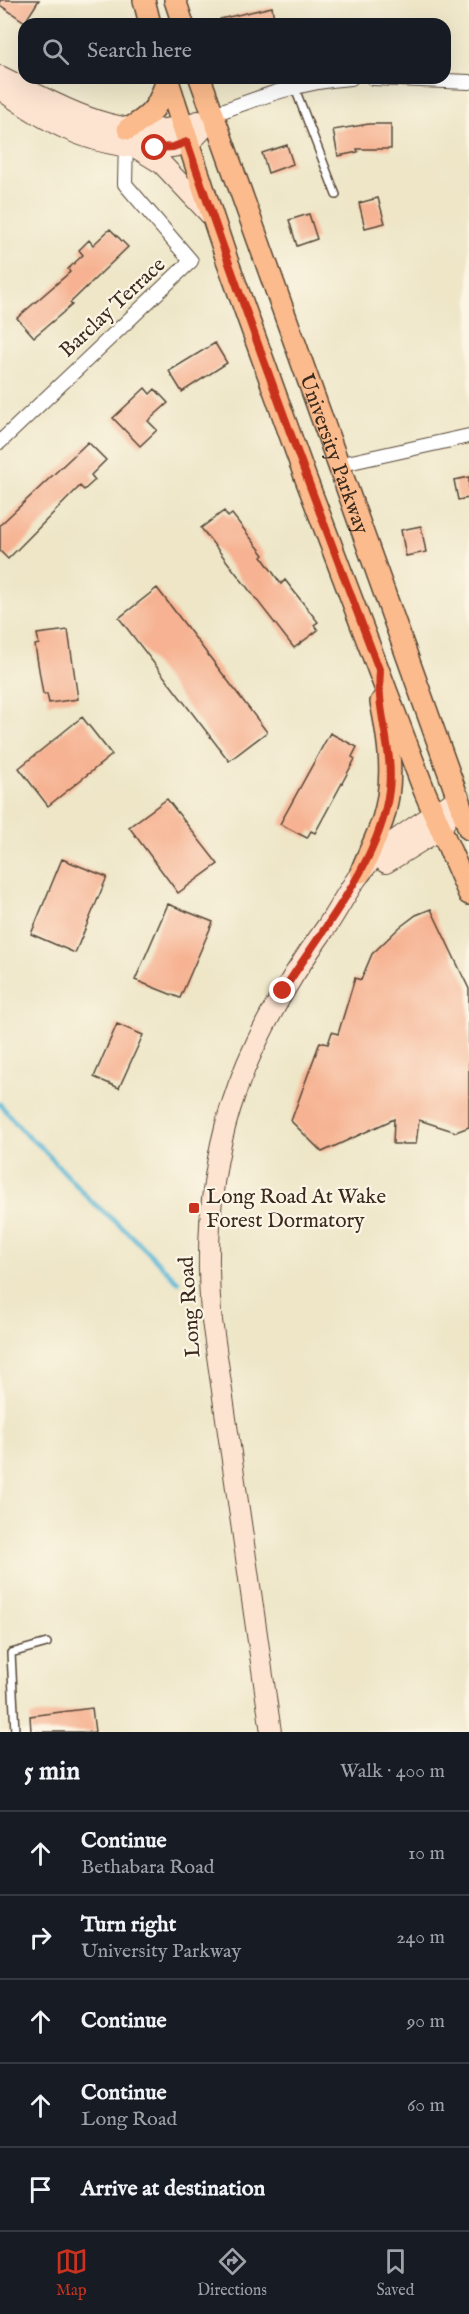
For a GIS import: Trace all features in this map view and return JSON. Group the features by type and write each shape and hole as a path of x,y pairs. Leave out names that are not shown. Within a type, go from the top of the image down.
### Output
{"main road":[{"path":"144,0 148,18"},
{"path":"176,0 181,18"},
{"path":"0,76 62,107 105,125 162,164 213,218"},
{"path":"130,142 161,99 165,84"},
{"name":"University Parkway","path":"169,84 213,218 306,479 437,822 469,894"},
{"name":"University Parkway","path":"203,84 338,465 464,795 469,829"},
{"path":"0,89 35,114 103,144 130,142 161,129 184,134 214,114"},
{"path":"361,872 382,820 389,790 386,728 378,690 380,672"},
{"name":"Long Road","path":"340,905 391,858 437,822 464,795"},
{"name":"Long Road","path":"271,1732 212,1314 208,1250 212,1188 218,1150 232,1101 255,1043 283,991 361,872 377,855 414,826 437,822"}],"street":[{"path":"451,81 469,82"},
{"path":"214,114 274,91 308,84"},
{"name":"Barclay Terrace","path":"0,442 190,261 125,184 130,142"},
{"path":"338,465 469,436"}],"lane":[{"path":"294,86 336,195"},
{"path":"15,1732 10,1653 47,1643"}],"building":[{"path":"0,0 39,0 28,18 19,18 0,5"},
{"path":"272,7 274,18 224,18"},
{"path":"369,124 391,124 391,149 357,149 358,152 338,156 333,130"},
{"path":"287,145 293,164 268,173 262,153"},
{"path":"378,198 385,223 365,228 359,203"},
{"path":"309,214 317,239 297,246 289,220"},
{"path":"110,229 128,247 70,303 72,305 34,337 17,318 70,272 68,269 83,255 79,250 89,240 93,245"},
{"path":"215,343 227,363 182,392 169,371"},
{"path":"145,388 150,394 155,389 168,403 148,421 157,430 140,446 113,418"},
{"path":"88,442 106,460 91,475 95,480 84,490 80,486 8,559 0,551 0,525"},
{"path":"469,477 469,498 458,500 454,480"},
{"path":"224,511 228,517 232,514 264,555 262,557 281,584 285,580 318,622 314,625 318,630 294,648 201,528"},
{"path":"421,526 426,552 406,556 401,530"},
{"path":"157,588 267,732 229,761 119,618"},
{"path":"68,630 78,699 49,703 47,694 43,694 35,645 39,644 37,634"},
{"path":"82,717 112,755 48,806 19,768"},
{"path":"330,733 357,747 352,757 355,759 315,833 311,831 307,838 280,824"},
{"path":"167,799 218,864 178,893 129,827"},
{"path":"62,859 107,877 75,953 31,934"},
{"path":"168,904 213,922 180,998 135,980"},
{"path":"431,909 469,989 469,1127 456,1132 419,1120 416,1144 393,1144 394,1119 322,1152 291,1121 320,1042 328,1044 332,1032 338,1034 355,978 361,980 372,954 400,927 416,915"},
{"path":"117,1024 143,1035 119,1088 94,1077"},
{"path":"92,1708 95,1732 31,1732 30,1716"}],"waterway":[{"path":"0,1104 25,1134 40,1146 90,1200 130,1234 178,1282"}],"place":[{"name":"Long Road At Wake Forest Dormatory","path":"194,1208"}],"route":[{"path":"155,148 173,147 187,142 306,479 380,672 378,690 386,728 389,759 389,790 382,820 361,872 283,991"}]}
